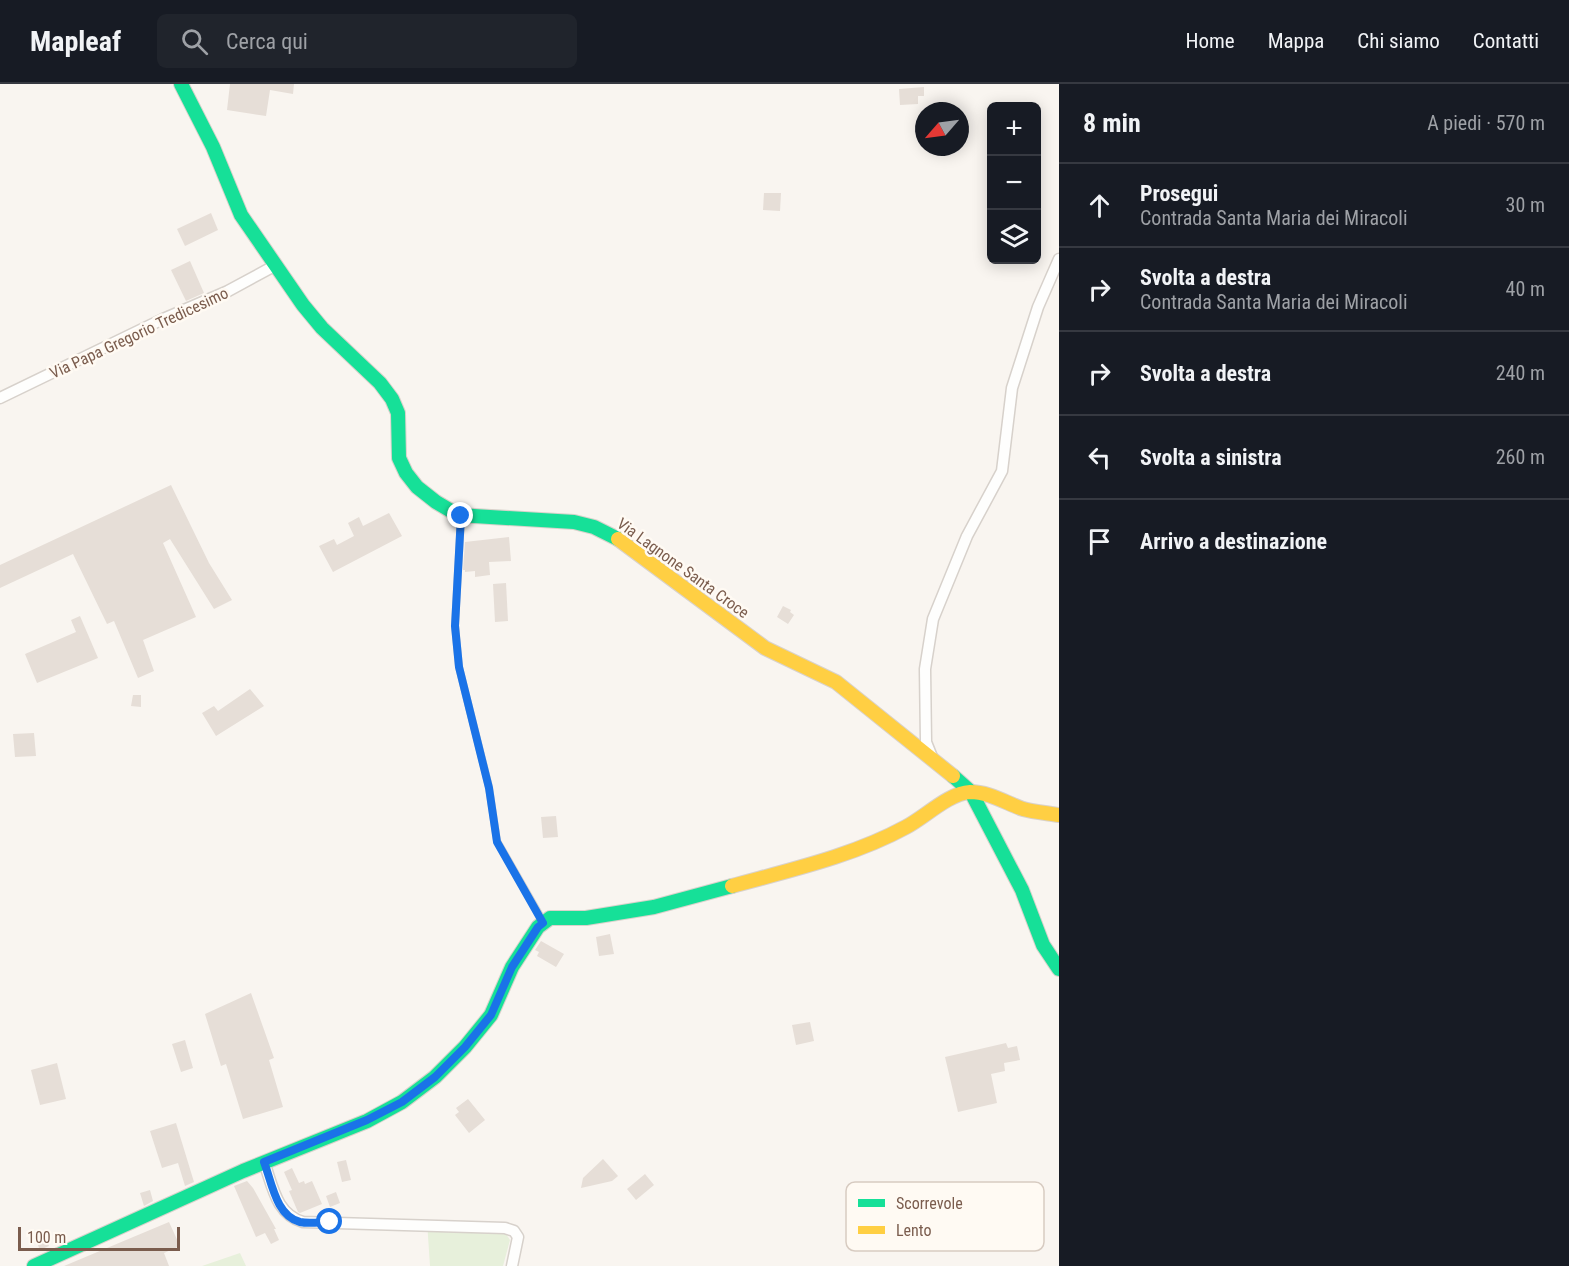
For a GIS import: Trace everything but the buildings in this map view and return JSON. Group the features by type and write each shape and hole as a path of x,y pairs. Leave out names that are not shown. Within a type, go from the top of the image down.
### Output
{"street":[{"name":"Via Lagnone Santa Croce","path":"181,84 213,147 241,215 303,305 322,328 380,383 392,399 398,413 399,458 406,473 417,487 436,502 461,516 574,522 615,536 765,648 836,682 971,792"},
{"path":"932,758 926,742 925,669 933,619 967,536 1002,471 1012,388 1038,307 1059,259"},
{"name":"Via Papa Gregorio Tredicesimo","path":"0,398 163,319 228,291 276,265"},
{"path":"971,792 1022,890 1043,945 1059,969"},
{"path":"34,1266 264,1162 367,1120 402,1102 435,1077 465,1047 491,1015 512,967 538,927 550,918 586,918 654,908 788,871 868,845 907,827 958,794 971,792 993,796 1024,809 1059,815"},
{"path":"264,1162 281,1208 293,1219 303,1222 505,1227 514,1231 518,1237 512,1266"}],"lane":[{"path":"461,516 455,626 459,667 489,788 497,842 543,923"}],"green space":[{"path":"427,1221 504,1231 510,1240 503,1266 430,1266"},
{"path":"240,1253 246,1266 202,1266"}],"traffic: fast":[{"path":"181,84 213,147 241,215 303,305 322,328 380,383 392,399 398,413 399,458 406,473 417,487 458,515 574,522 594,527 618,539"},
{"path":"953,776 971,792 1022,890 1043,945 1059,969"},
{"path":"34,1266 243,1171 367,1121 402,1102 435,1077 465,1047 491,1015 512,967 538,927 550,918 586,918 654,907 732,886"}],"traffic: slow":[{"path":"618,539 765,648 836,682 953,776"},
{"path":"732,886 865,846 906,827 962,793 984,794 1023,809 1059,815"}],"route":[{"path":"330,1222 303,1222 287,1215 281,1208 264,1162 367,1120 402,1102 435,1077 465,1047 491,1015 512,967 543,923 497,842 489,788 459,667 455,626 461,516"}]}
